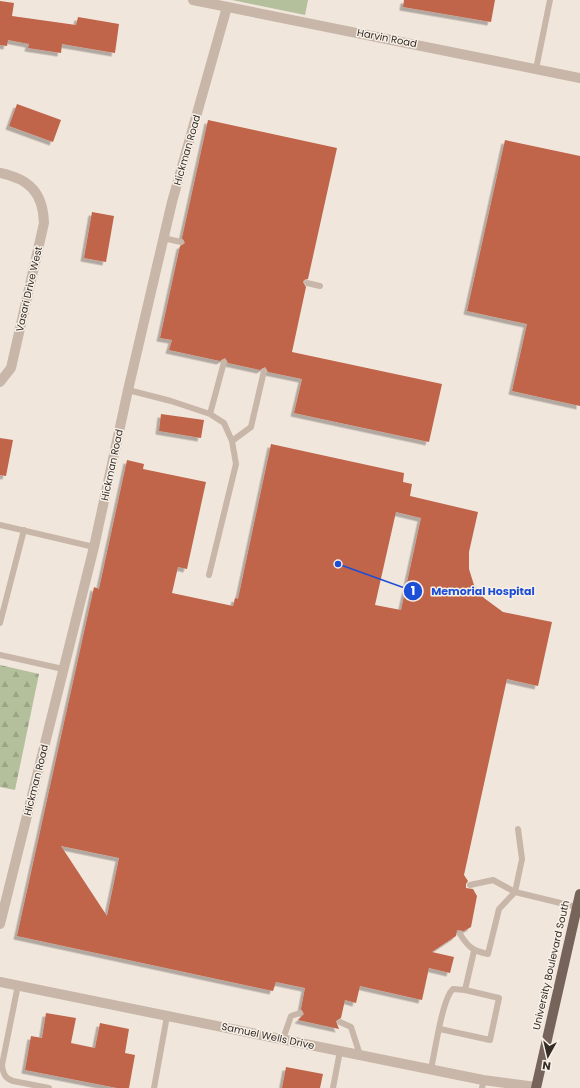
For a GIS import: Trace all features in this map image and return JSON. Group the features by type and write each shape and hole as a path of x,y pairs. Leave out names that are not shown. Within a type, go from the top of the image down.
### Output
{"main road":[{"name":"University Boulevard South","path":"536,1088 580,894"}],"street":[{"name":"Harvin Road","path":"193,0 580,78"},
{"name":"Hickman Road","path":"0,924 94,547 163,238 227,7"},
{"name":"Vasari Drive West","path":"0,173 14,176 29,184 37,194 44,208 44,223 11,368 0,382"},
{"name":"Samuel Wells Drive","path":"0,982 431,1069 483,1084 536,1088"}],"lane":[{"path":"536,69 550,0"},
{"path":"163,238 181,242"},
{"path":"307,283 320,286"},
{"path":"210,414 224,362"},
{"path":"232,441 251,427 264,371"},
{"path":"128,390 171,401 210,414 224,424 232,441 236,464 209,575"},
{"path":"0,525 94,547"},
{"path":"0,623 24,530"},
{"path":"0,655 63,669"},
{"path":"460,934 474,951 488,954 499,909 515,892 522,859 518,829"},
{"path":"470,886 493,880 515,892 578,908"},
{"path":"466,990 474,951"},
{"path":"18,985 2,1065 3,1072 8,1080 13,1082 49,1088"},
{"path":"431,1069 440,1029 448,994 453,989 466,990 500,998 490,1040 440,1029"},
{"path":"283,1038 291,1016 300,1013"},
{"path":"154,1088 167,1016"},
{"path":"340,1022 351,1027 360,1055"},
{"path":"333,1088 340,1051"}],"green space":[{"path":"232,0 308,0 305,15"},
{"path":"0,665 39,674 15,790 0,787"}],"building":[{"path":"404,0 495,0 491,22 403,7"},
{"path":"0,1 14,3 12,16 76,25 78,17 119,24 115,53 62,44 61,53 28,48 29,44 8,40 7,46 0,45"},
{"path":"17,104 61,120 53,142 9,126"},
{"path":"208,120 337,148 308,279 304,280 303,282 306,287 292,352 442,384 429,442 294,413 302,379 268,372 265,367 260,370 228,363 225,358 220,361 169,350 172,340 160,338 180,246 185,243 182,238"},
{"path":"505,140 580,156 580,406 512,391 527,324 467,311"},
{"path":"92,212 114,216 106,262 84,258"},
{"path":"161,414 204,420 201,438 159,431"},
{"path":"0,438 13,440 6,476 0,475"},
{"path":"271,444 404,473 403,482 412,484 410,496 478,512 469,552 469,569 474,585 484,598 503,612 552,622 538,686 507,679 464,875 468,881 466,888 473,889 477,896 471,927 464,931 457,930 456,936 432,952 454,957 450,973 429,968 422,1000 360,986 356,1003 345,1000 341,1018 336,1021 339,1029 298,1020 304,1014 301,1009 305,988 276,982 273,991 17,936 94,587 99,589 127,460 144,464 143,469 206,482 187,569 178,567 172,593 233,606 235,598 238,599","holes":["396,512 421,518 401,610 375,605","61,846 119,858 107,916"]},
{"path":"46,1013 76,1018 71,1043 95,1048 100,1023 129,1029 125,1053 135,1055 129,1088 117,1088 25,1070 31,1036 42,1038"},
{"path":"286,1067 323,1074 320,1088 282,1088"}],"place":[{"name":"Memorial Hospital","path":"338,564"}]}
